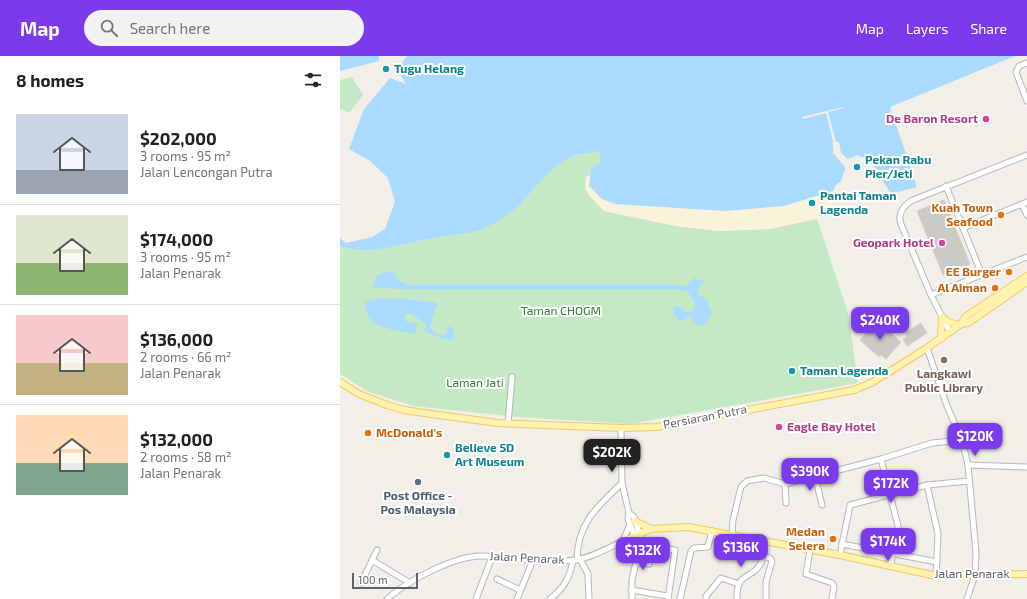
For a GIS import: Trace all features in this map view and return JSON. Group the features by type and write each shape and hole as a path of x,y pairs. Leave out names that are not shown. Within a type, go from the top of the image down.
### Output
{"main road":[{"name":"Persiaran Putra","path":"340,382 359,394 404,410 498,423 621,428 657,427 854,390 873,382 941,339 960,324 965,317 1027,276"},
{"name":"Persiaran Putra","path":"960,324 968,322 1027,282"},
{"path":"942,317 948,322 960,324"},
{"path":"941,339 942,317"},
{"path":"632,522 651,530"},
{"name":"Jalan Penarak","path":"637,534 651,530 683,527 840,555 936,576 1027,574"}],"street":[{"path":"1027,63 1019,66 1016,72 1027,101"},
{"path":"950,332 931,294 900,220 901,212 906,205 930,193 1027,155"},
{"path":"946,186 982,274"},
{"path":"963,228 1025,203 1027,215"},
{"path":"931,294 1027,257"},
{"path":"927,348 947,406 962,440 968,465 976,552 976,575 968,599"},
{"path":"508,423 512,377"},
{"path":"621,428 622,482 632,522 637,534 638,544 631,590 632,599"},
{"path":"732,535 733,520 743,484 756,478 764,478 785,484 881,459 932,443 962,440"},
{"path":"881,459 898,526 898,534 890,566"},
{"path":"968,465 1027,466"},
{"path":"815,476 822,505"},
{"path":"840,555 850,505 927,485 969,480"},
{"path":"550,599 566,584 577,560 579,540 589,517 594,509 622,482"},
{"path":"785,484 786,503"},
{"path":"927,485 938,534 936,576"},
{"path":"623,540 632,522"},
{"path":"680,599 692,551 694,548 708,547 712,531"},
{"name":"Jalan Penarak","path":"387,599 410,583 466,558 492,557 533,560 577,560 637,534"},
{"path":"737,599 739,584 746,575 758,568 763,556 765,541"},
{"path":"842,544 936,562"},
{"path":"631,590 668,598 675,550 654,546 652,548 648,564 636,563"},
{"path":"361,583 377,550"},
{"path":"810,550 806,574 832,583 834,587 832,599"},
{"path":"763,556 770,558 772,561 766,582 766,599"},
{"path":"476,599 492,557"},
{"path":"372,560 410,583"},
{"path":"516,599 533,560"},
{"path":"577,560 588,574 588,599"},
{"path":"706,599 706,596 721,578 739,584"},
{"path":"497,579 520,590"}],"green space":[{"path":"352,77 363,95 349,113 340,109 340,80"},
{"name":"Taman CHOGM","path":"599,151 601,161 591,169 590,176 586,176 589,195 604,211 676,226 719,231 769,229 817,219 848,313 858,383 630,424 517,417 414,406 369,392 340,374 340,246 364,250 390,248 439,237 478,231 500,220 514,210 543,178 565,161 580,155"}],"sand":[{"name":"Pantai Taman Lagenda","path":"586,176 590,176 589,186 615,204 725,211 836,185 838,191 834,202 817,219 769,229 719,231 676,226 604,211 589,195 585,188"}],"water":[{"path":"340,56 379,56 379,61 340,71"},
{"path":"407,56 1015,56 890,107 917,187 891,194 871,161 857,155 848,159 841,181 836,185 833,191 784,206 725,211 615,204 602,199 589,186 591,169 601,161 599,152 581,154 567,159 544,177 513,210 498,221 478,231 439,237 390,248 364,250 340,246 340,238 346,243 372,237 385,229 395,202 388,178 370,161 349,149 364,109 390,78 406,84 397,69"},
{"path":"389,271 396,274 396,279 408,285 406,289 372,288 377,275"},
{"path":"695,277 698,280 707,282 702,283 698,288 699,295 707,300 712,312 709,319 703,325 693,323 692,317 688,317 681,321 673,312 674,307 680,307 685,312 694,311 695,302 687,291 689,281 692,281"},
{"path":"372,299 403,299 433,302 437,304 430,326 434,333 444,336 449,326 454,330 455,337 451,340 440,338 423,331 427,325 412,314 405,314 405,321 417,324 416,333 398,331 378,325 369,318 364,303"}],"pier":[{"path":"843,107 828,112 836,142 839,142 841,153 848,159 846,168 833,153 833,141 826,113 803,119 802,117"}],"building":[{"path":"944,200 970,264 943,275 917,211"},
{"path":"877,321 901,342 886,359 881,355 879,357 860,340"},
{"path":"921,323 927,333 907,346 903,339 907,337 905,333"}],"waterway":[{"path":"407,287 676,287 687,289"}],"place":[{"name":"Tugu Helang","path":"386,69"},
{"name":"De Baron Resort","path":"986,119"},
{"name":"Pekan Rabu Pier/Jeti","path":"857,167"},
{"name":"Pantai Taman Lagenda","path":"812,203"},
{"name":"Kuah Town Seafood","path":"1001,215"},
{"name":"Geopark Hotel","path":"942,243"},
{"name":"EE Burger","path":"1009,272"},
{"name":"Al Aiman","path":"995,288"},
{"name":"Langkawi Public Library","path":"944,360"},
{"name":"Taman Lagenda","path":"792,371"},
{"name":"Eagle Bay Hotel","path":"779,427"},
{"name":"McDonald's","path":"368,433"},
{"name":"Believe 5D Art Museum","path":"447,455"},
{"name":"Post Office - Pos Malaysia","path":"418,482"},
{"name":"Medan Selera","path":"833,539"}],"park label":[{"name":"Laman Jati","path":"475,383"}]}
